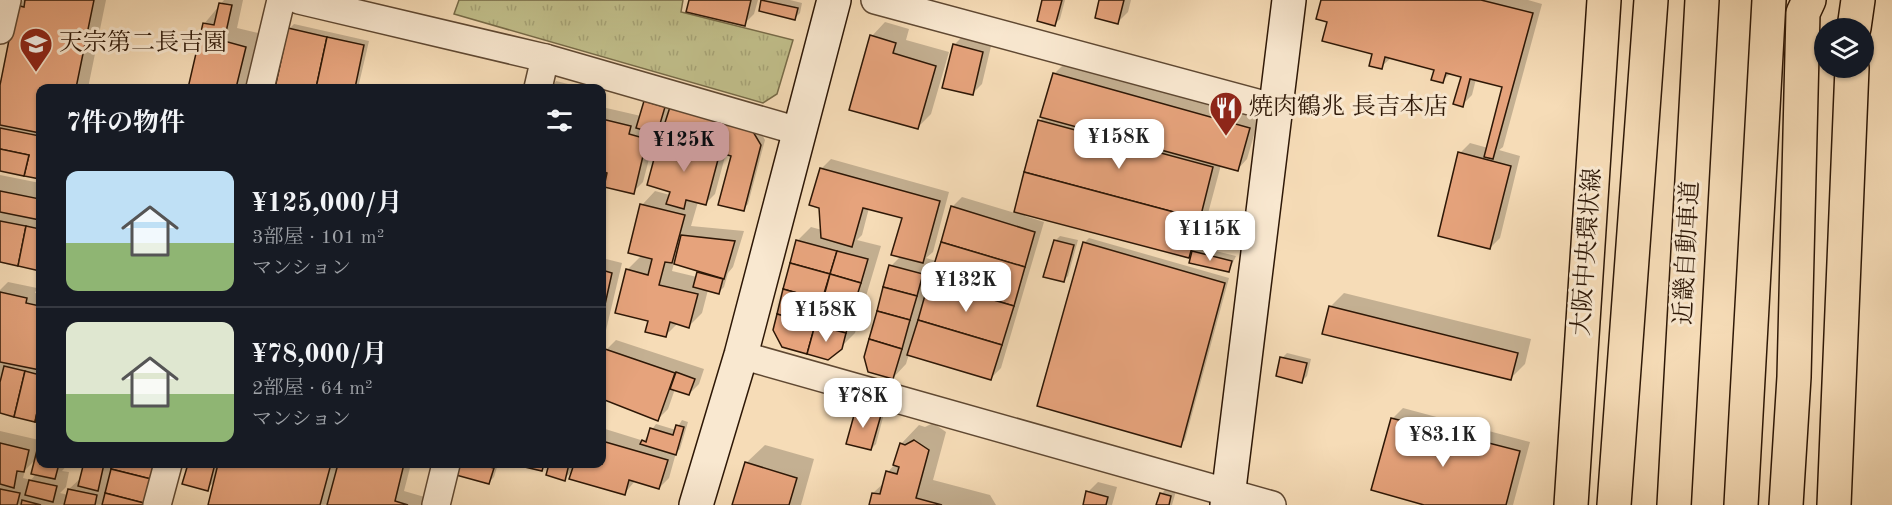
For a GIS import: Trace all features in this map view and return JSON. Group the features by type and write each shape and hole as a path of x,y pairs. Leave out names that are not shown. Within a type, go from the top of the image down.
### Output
{"main road":[{"name":"大阪中央環状線","path":"1571,505 1604,0"},
{"path":"1614,505 1651,0"},
{"name":"近畿自動車道","path":"1674,505 1702,0"},
{"path":"1740,505 1769,0"},
{"path":"1786,505 1794,377 1803,13 1809,0"},
{"path":"1855,18 1858,0"},
{"path":"1834,505 1852,78"}],"street":[{"path":"0,30 7,0"},
{"path":"261,84 281,0"},
{"path":"299,0 545,58 798,131"},
{"path":"696,505 741,355 834,0"},
{"path":"875,0 1276,108"},
{"path":"1227,499 1289,0"},
{"path":"539,84 545,58"},
{"path":"741,355 1227,499 1272,505"},
{"path":"157,505 167,468"},
{"path":"436,505 445,468"}],"green space":[{"path":"459,0 683,0 681,12 793,40 777,94 763,103 454,14"}],"building":[{"path":"25,0 94,0 77,84 36,84 36,132 0,125 0,85 16,5 24,7"},
{"path":"689,0 751,0 745,26 686,12"},
{"path":"761,0 798,8 795,20 759,11"},
{"path":"1042,0 1062,0 1055,26 1037,21"},
{"path":"1099,0 1124,0 1118,24 1095,18"},
{"path":"1321,0 1481,0 1533,13 1493,159 1484,157 1502,87 1470,79 1463,107 1453,104 1461,77 1446,73 1443,83 1431,80 1434,70 1385,57 1382,69 1369,66 1372,54 1322,41 1327,22 1316,19"},
{"path":"219,3 232,5 224,41 246,47 237,84 189,84 203,23 214,25"},
{"path":"288,28 327,37 317,84 276,84"},
{"path":"870,35 896,43 893,53 936,66 918,129 849,110"},
{"path":"327,37 364,45 356,84 317,84"},
{"path":"953,44 983,52 973,95 942,88"},
{"path":"1053,73 1250,128 1238,171 1040,117"},
{"path":"644,101 665,107 657,134 636,128"},
{"path":"670,107 752,130 761,145 744,211 718,205 731,156 661,135"},
{"path":"606,120 631,126 629,134 647,139 634,194 606,187"},
{"path":"1038,120 1213,167 1200,219 1024,172"},
{"path":"0,128 36,135 36,178 24,176 29,155 0,149"},
{"path":"679,141 720,152 706,205 686,200 684,209 666,204 670,192 647,185 658,144 676,149"},
{"path":"0,149 29,155 24,176 0,171"},
{"path":"1458,152 1511,166 1490,249 1438,236"},
{"path":"820,168 940,201 923,263 891,255 902,218 863,208 852,247 821,238 819,208 809,205"},
{"path":"1024,172 1200,219 1189,258 1014,212"},
{"path":"0,191 36,198 36,219 0,212"},
{"path":"640,204 685,215 672,263 665,262 659,285 698,294 689,328 670,322 666,337 645,332 648,321 615,313 626,269 648,275 652,259 628,253"},
{"path":"951,206 1035,232 1025,267 941,242"},
{"path":"0,221 26,226 18,266 0,262"},
{"path":"26,226 36,228 36,270 18,266"},
{"path":"681,235 735,241 724,279 674,264"},
{"path":"796,240 837,251 830,274 790,263"},
{"path":"1054,240 1074,245 1064,282 1043,277"},
{"path":"941,242 1025,267 1014,306 929,281"},
{"path":"1083,242 1225,283 1181,447 1037,406"},
{"path":"837,251 868,259 861,283 830,274"},
{"path":"1192,251 1232,261 1229,272 1189,263"},
{"path":"790,263 830,274 822,300 783,289"},
{"path":"889,265 923,274 917,296 883,287"},
{"path":"606,271 612,273 606,300"},
{"path":"697,272 723,279 719,294 693,287"},
{"path":"830,274 861,283 854,305 824,296"},
{"path":"929,281 1014,306 1002,345 918,320"},
{"path":"883,287 917,296 910,320 877,311"},
{"path":"783,289 822,300 815,325 777,314"},
{"path":"0,292 27,298 26,303 36,305 36,369 0,362"},
{"path":"824,296 854,305 846,333 815,325"},
{"path":"1329,306 1518,353 1511,380 1322,334"},
{"path":"877,311 910,320 902,349 869,339"},
{"path":"777,314 815,325 807,354 782,347 773,330"},
{"path":"918,320 1002,345 991,380 907,355"},
{"path":"815,325 846,333 842,349 828,360 807,354"},
{"path":"869,339 902,349 893,379 868,372 864,357"},
{"path":"606,349 675,373 658,421 606,401"},
{"path":"1280,357 1307,363 1302,383 1276,376"},
{"path":"4,366 25,371 14,417 0,413 0,382"},
{"path":"25,371 36,374 35,422 14,417"},
{"path":"676,372 695,379 689,395 670,389"},
{"path":"856,408 881,415 871,450 846,444"},
{"path":"1391,418 1520,451 1506,505 1424,505 1371,490"},
{"path":"676,425 684,427 676,455 640,444 642,440 646,442 650,428 673,435"},
{"path":"914,440 929,450 916,498 942,505 869,505 872,493 880,494 886,471 897,474 899,467 893,465 900,443 905,445"},
{"path":"606,442 668,460 659,489 629,480 625,495 569,479 573,468 606,468"},
{"path":"0,443 29,450 24,472 17,471 14,488 0,484"},
{"path":"36,454 36,468 58,468 55,479 31,474"},
{"path":"745,462 797,478 789,505 732,505"},
{"path":"82,468 103,468 98,491 78,486"},
{"path":"111,468 155,468 151,479"},
{"path":"187,468 214,468 208,491 182,484"},
{"path":"217,468 330,468 320,505 208,505"},
{"path":"337,468 403,468 395,501 408,505 327,505"},
{"path":"459,468 494,468 489,484 456,475"},
{"path":"548,468 568,468 565,481 546,475"},
{"path":"111,469 151,479 144,503 105,493"},
{"path":"29,480 57,486 53,502 25,495"},
{"path":"0,489 20,493 17,505 0,505"},
{"path":"68,489 97,495 95,505 64,505"},
{"path":"1086,491 1108,497 1106,505 1083,505"},
{"path":"105,493 144,503 144,505 102,505"},
{"path":"1160,493 1171,496 1169,505 1156,505"},
{"path":"22,500 41,505 21,505"}],"place":[{"name":"天宗第二長吉園","path":"36,73"},
{"name":"焼肉鶴兆 長吉本店","path":"1226,137"}]}
